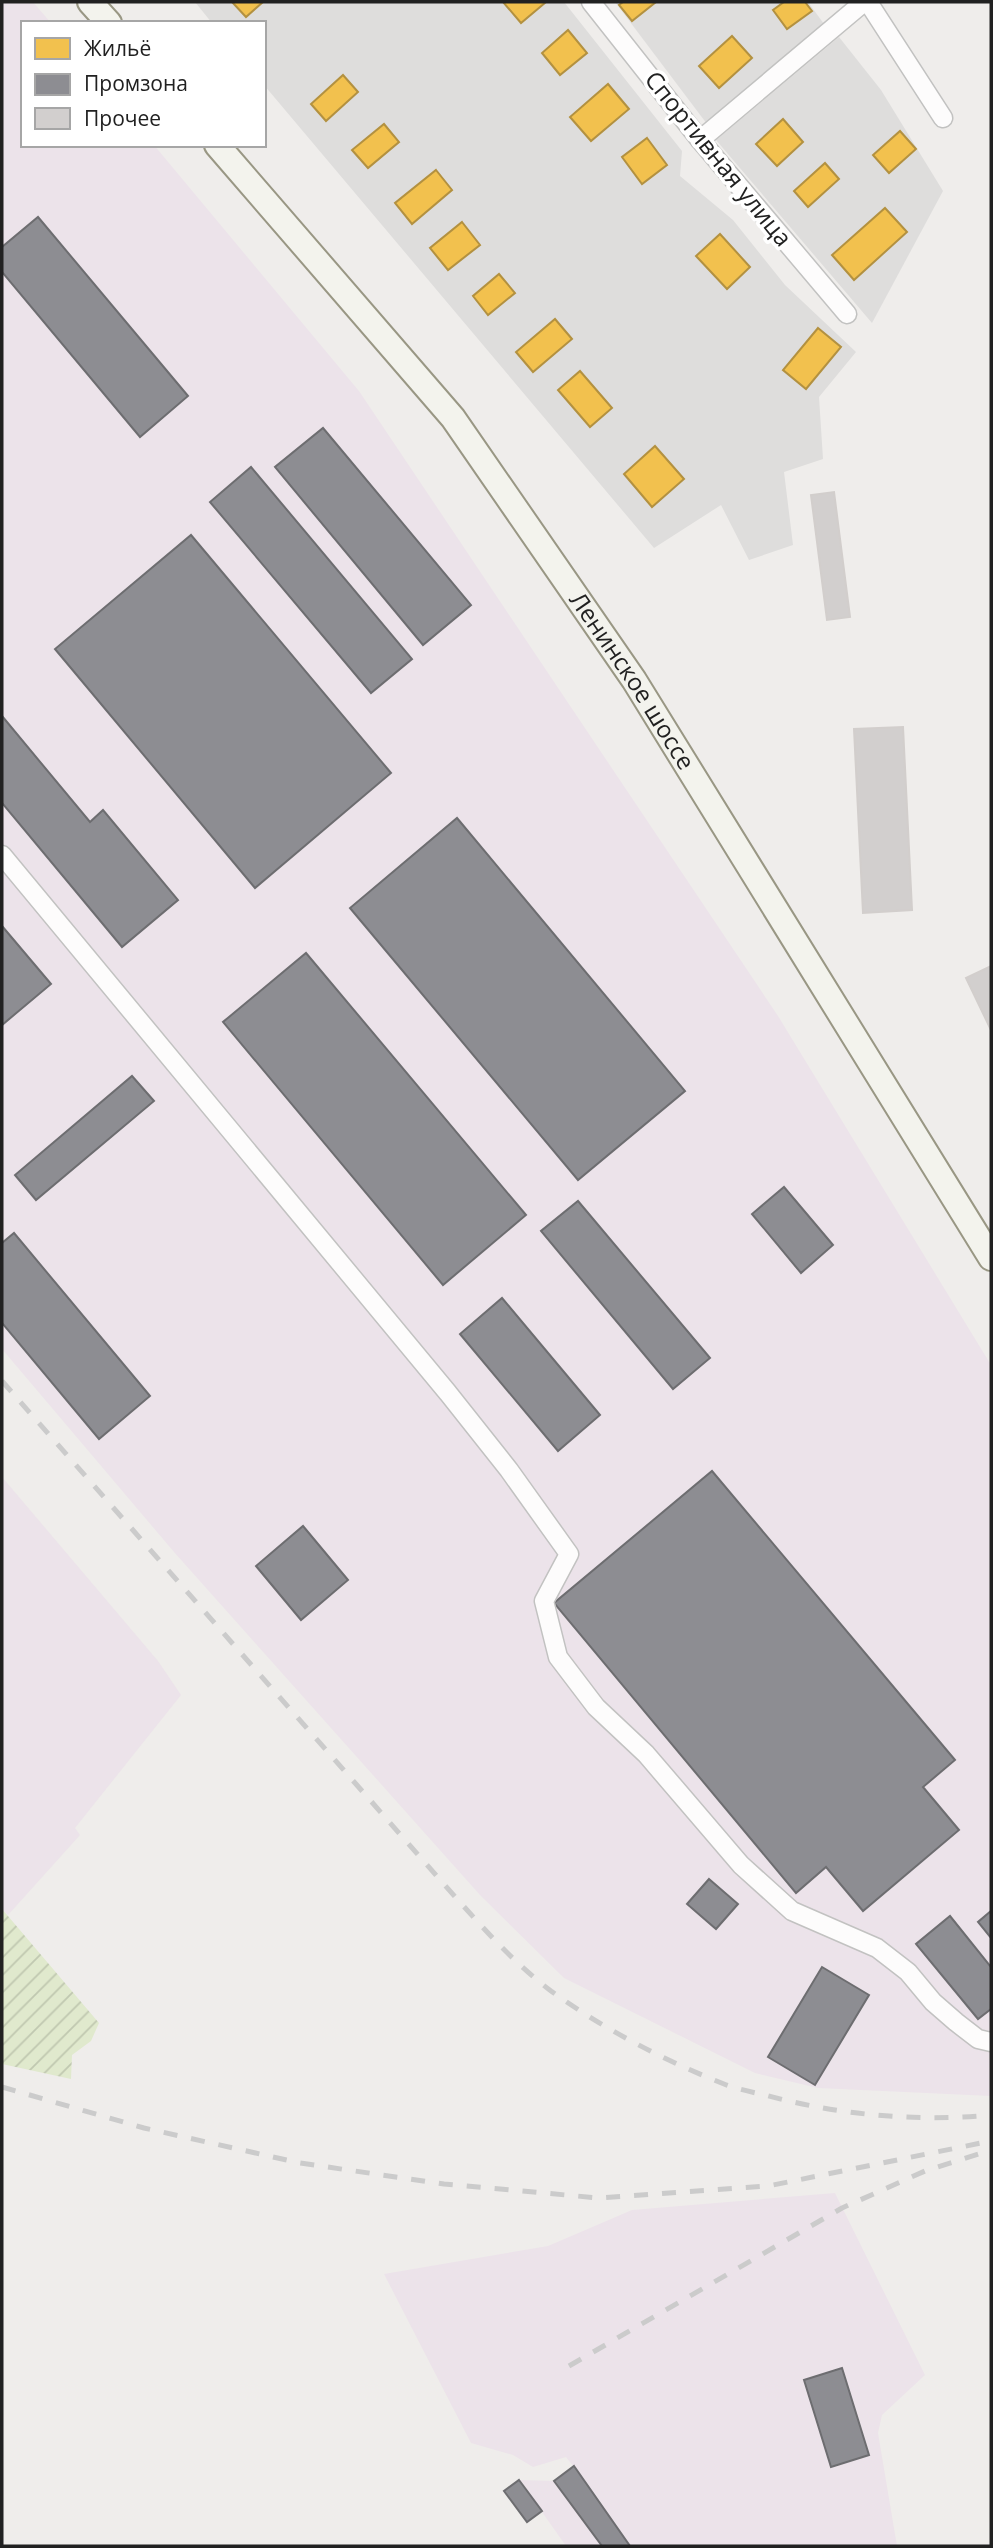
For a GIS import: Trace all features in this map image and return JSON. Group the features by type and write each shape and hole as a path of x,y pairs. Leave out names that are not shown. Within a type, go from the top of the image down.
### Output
{"street":[{"path":"90,2 107,21"},
{"name":"Спортивная улица","path":"591,2 700,140 847,314"},
{"path":"700,140 866,2 943,118"},
{"name":"Ленинское шоссе","path":"219,147 453,418 634,680 991,1258"},
{"path":"2,855 439,1383 509,1470 569,1553 544,1601 558,1657 596,1707 646,1754 741,1865 792,1911 877,1948 908,1972 933,2002 956,2022 978,2039 991,2042"}],"shaded area":[{"path":"2,2 33,2 49,21 21,21 21,147 156,147 359,391 778,1016 991,1365 991,2096 818,2088 755,2073 564,1978 480,1895 174,1552 2,1349"},
{"path":"195,2 564,2 682,151 680,176 733,220 785,285 856,352 819,397 823,459 784,472 793,545 749,560 721,505 654,548 266,87 266,21 210,21"},
{"path":"615,2 808,2 824,24 707,124"},
{"path":"839,37 881,90 943,191 872,323 716,140"},
{"path":"2,1477 158,1661 181,1695 75,1828 80,1835 8,1915 2,1909"},
{"path":"835,2193 925,2375 882,2415 878,2433 897,2546 566,2546 542,2512 527,2522 504,2491 519,2480 554,2481 573,2466 566,2457 533,2467 513,2455 471,2443 384,2274 548,2246 632,2210"}],"green space":[{"path":"2,1909 99,2023 91,2041 72,2055 71,2079 2,2064"}],"building: Жильё":[{"path":"232,2 263,2 246,17"},
{"path":"503,2 546,2 521,23"},
{"path":"623,2 656,2 632,21 619,5"},
{"path":"784,2 805,2 812,11 787,29 773,10"},
{"path":"568,30 587,53 560,75 542,53"},
{"path":"732,36 752,58 719,88 699,66"},
{"path":"343,75 358,92 326,121 311,104"},
{"path":"608,84 629,109 591,141 570,117"},
{"path":"783,119 803,142 777,166 756,144"},
{"path":"384,124 399,142 368,168 352,150"},
{"path":"900,131 916,149 889,173 873,155"},
{"path":"647,138 667,165 642,184 622,157"},
{"path":"825,163 839,179 808,207 794,191"},
{"path":"436,170 452,190 412,224 395,203"},
{"path":"885,208 907,232 854,280 832,255"},
{"path":"462,222 480,245 448,270 430,248"},
{"path":"720,234 750,267 727,289 696,256"},
{"path":"499,274 515,293 488,315 473,296"},
{"path":"555,319 572,339 533,372 516,352"},
{"path":"818,328 841,347 806,389 783,370"},
{"path":"580,371 612,408 590,427 558,390"},
{"path":"655,446 684,479 652,507 624,474"}],"building: Промзона":[{"path":"38,217 188,396 140,437 2,272 2,247"},
{"path":"323,428 471,605 423,645 275,467"},
{"path":"251,467 412,659 371,693 210,502"},
{"path":"191,535 391,773 255,888 55,649"},
{"path":"2,716 90,822 103,810 178,900 122,947 2,803"},
{"path":"457,818 685,1091 578,1180 350,908"},
{"path":"2,926 51,984 2,1025"},
{"path":"306,953 526,1215 443,1285 223,1022"},
{"path":"132,1076 154,1101 36,1200 15,1175"},
{"path":"784,1187 833,1245 801,1273 752,1214"},
{"path":"578,1201 710,1358 673,1389 541,1231"},
{"path":"14,1233 150,1396 99,1439 2,1323 2,1243"},
{"path":"502,1298 600,1415 558,1451 460,1334"},
{"path":"712,1471 955,1760 923,1787 959,1830 863,1911 826,1867 796,1893 554,1603"},
{"path":"303,1526 348,1580 301,1620 256,1566"},
{"path":"709,1879 738,1904 716,1929 687,1904"},
{"path":"991,1911 991,1938 978,1922"},
{"path":"950,1916 991,1967 991,2009 978,2019 916,1944"},
{"path":"822,1967 869,1995 815,2085 768,2057"},
{"path":"842,2368 869,2455 831,2467 804,2380"},
{"path":"574,2466 630,2546 602,2546 554,2481"},
{"path":"519,2480 542,2511 527,2522 504,2491"}],"building: Прочее":[{"path":"834,492 850,617 827,620 811,495"},
{"path":"903,727 912,910 863,913 854,729"},
{"path":"991,966 991,1030 966,978"}],"railway":[{"path":"2,1381 468,1911 507,1953 551,1991 656,2054 739,2089 821,2108 877,2115 934,2118 991,2115"},
{"path":"2,2087 144,2128 300,2163 444,2184 599,2198 768,2186 991,2141"},
{"path":"569,2366 842,2208 925,2171 988,2151"}]}
